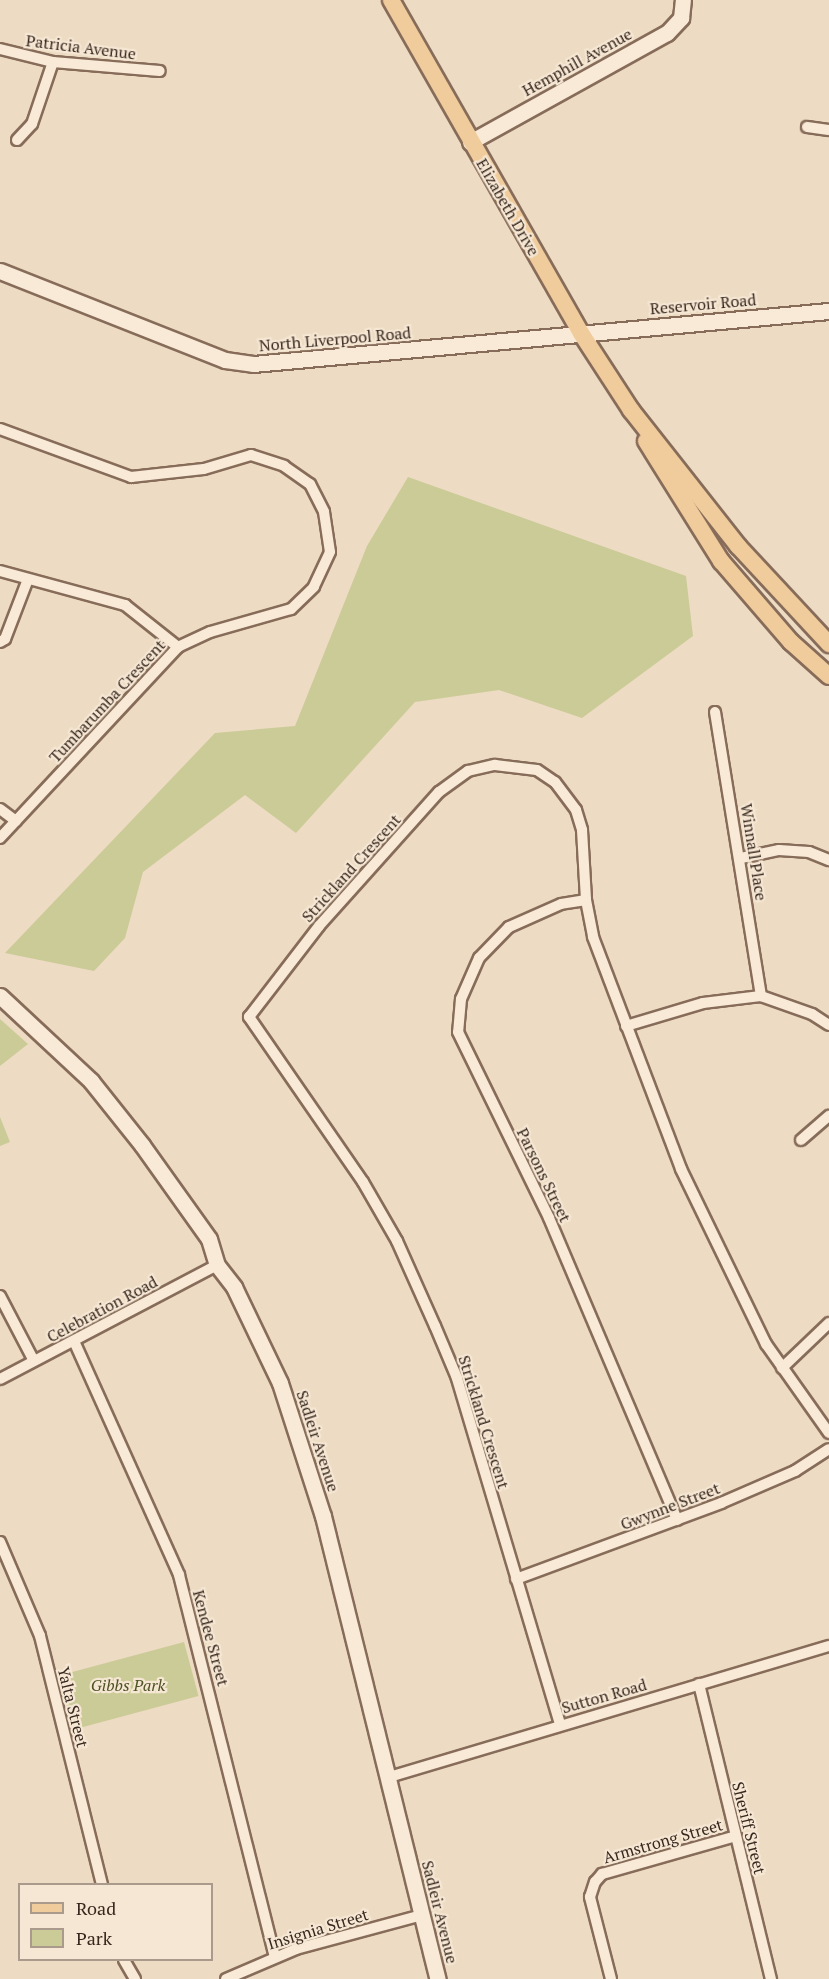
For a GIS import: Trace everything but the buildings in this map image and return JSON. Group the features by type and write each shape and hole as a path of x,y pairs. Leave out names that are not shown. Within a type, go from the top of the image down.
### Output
{"main road":[{"name":"Elizabeth Drive","path":"392,0 470,142 581,333 631,410 738,546 829,644"},
{"name":"Elizabeth Drive","path":"631,410 655,460 721,561 792,642 829,676"}],"street":[{"name":"Hemphill Avenue","path":"470,142 667,33 681,18 683,0"},
{"name":"Patricia Avenue","path":"0,49 53,62 160,71"},
{"path":"17,140 32,124 53,62"},
{"path":"807,127 829,130"},
{"name":"North Liverpool Road","path":"0,271 238,363 284,362 581,333"},
{"name":"Reservoir Road","path":"581,333 829,311"},
{"name":"Tumbarumba Crescent","path":"0,429 131,477 204,469 251,455 284,466 310,484 324,512 330,552 314,587 291,609 210,632 178,647 0,838"},
{"path":"0,572 125,605 178,647"},
{"path":"0,642 28,579"},
{"name":"Winnall Place","path":"715,712 741,858 761,996"},
{"name":"Strickland Crescent","path":"560,1724 457,1378 397,1241 357,1173 249,1017 319,926 439,792 468,771 511,765 537,770 555,782 576,810 582,830 586,900 592,937 681,1169 766,1344 829,1433"},
{"path":"0,809 16,821"},
{"path":"741,858 779,850 809,852 829,860"},
{"name":"Parsons Street","path":"586,900 561,903 509,927 479,958 461,999 458,1032 549,1218 677,1520"},
{"name":"Sadleir Avenue","path":"0,996 91,1081 142,1145 209,1239 217,1265 234,1287 262,1344 304,1453 389,1776 438,1979"},
{"path":"626,1026 703,1003 761,996 812,1014 829,1024"},
{"path":"801,1140 829,1116"},
{"name":"Celebration Road","path":"0,1379 217,1265"},
{"path":"0,1296 34,1361"},
{"path":"782,1368 829,1323"},
{"name":"Kendee Street","path":"74,1341 179,1575 275,1957"},
{"name":"Gwynne Street","path":"516,1579 677,1520 795,1472 829,1449"},
{"name":"Yalta Street","path":"0,1542 40,1636 102,1883"},
{"name":"Sutton Road","path":"389,1776 829,1646"},
{"name":"Sheriff Street","path":"699,1684 771,1979"},
{"name":"Armstrong Street","path":"611,1979 590,1897 595,1882 602,1874 736,1836"},
{"name":"Insignia Street","path":"226,1979 275,1957 422,1915"},
{"path":"125,1961 135,1979"}],"green space":[{"path":"408,477 686,576 693,636 582,718 499,690 415,702 296,833 245,795 143,872 125,938 94,971 5,953 215,733 295,726 367,546"},
{"path":"0,1019 28,1044 0,1066"},
{"path":"0,1117 10,1142 0,1146"},
{"name":"Gibbs Park","path":"184,1642 198,1696 73,1730 58,1676"}]}
